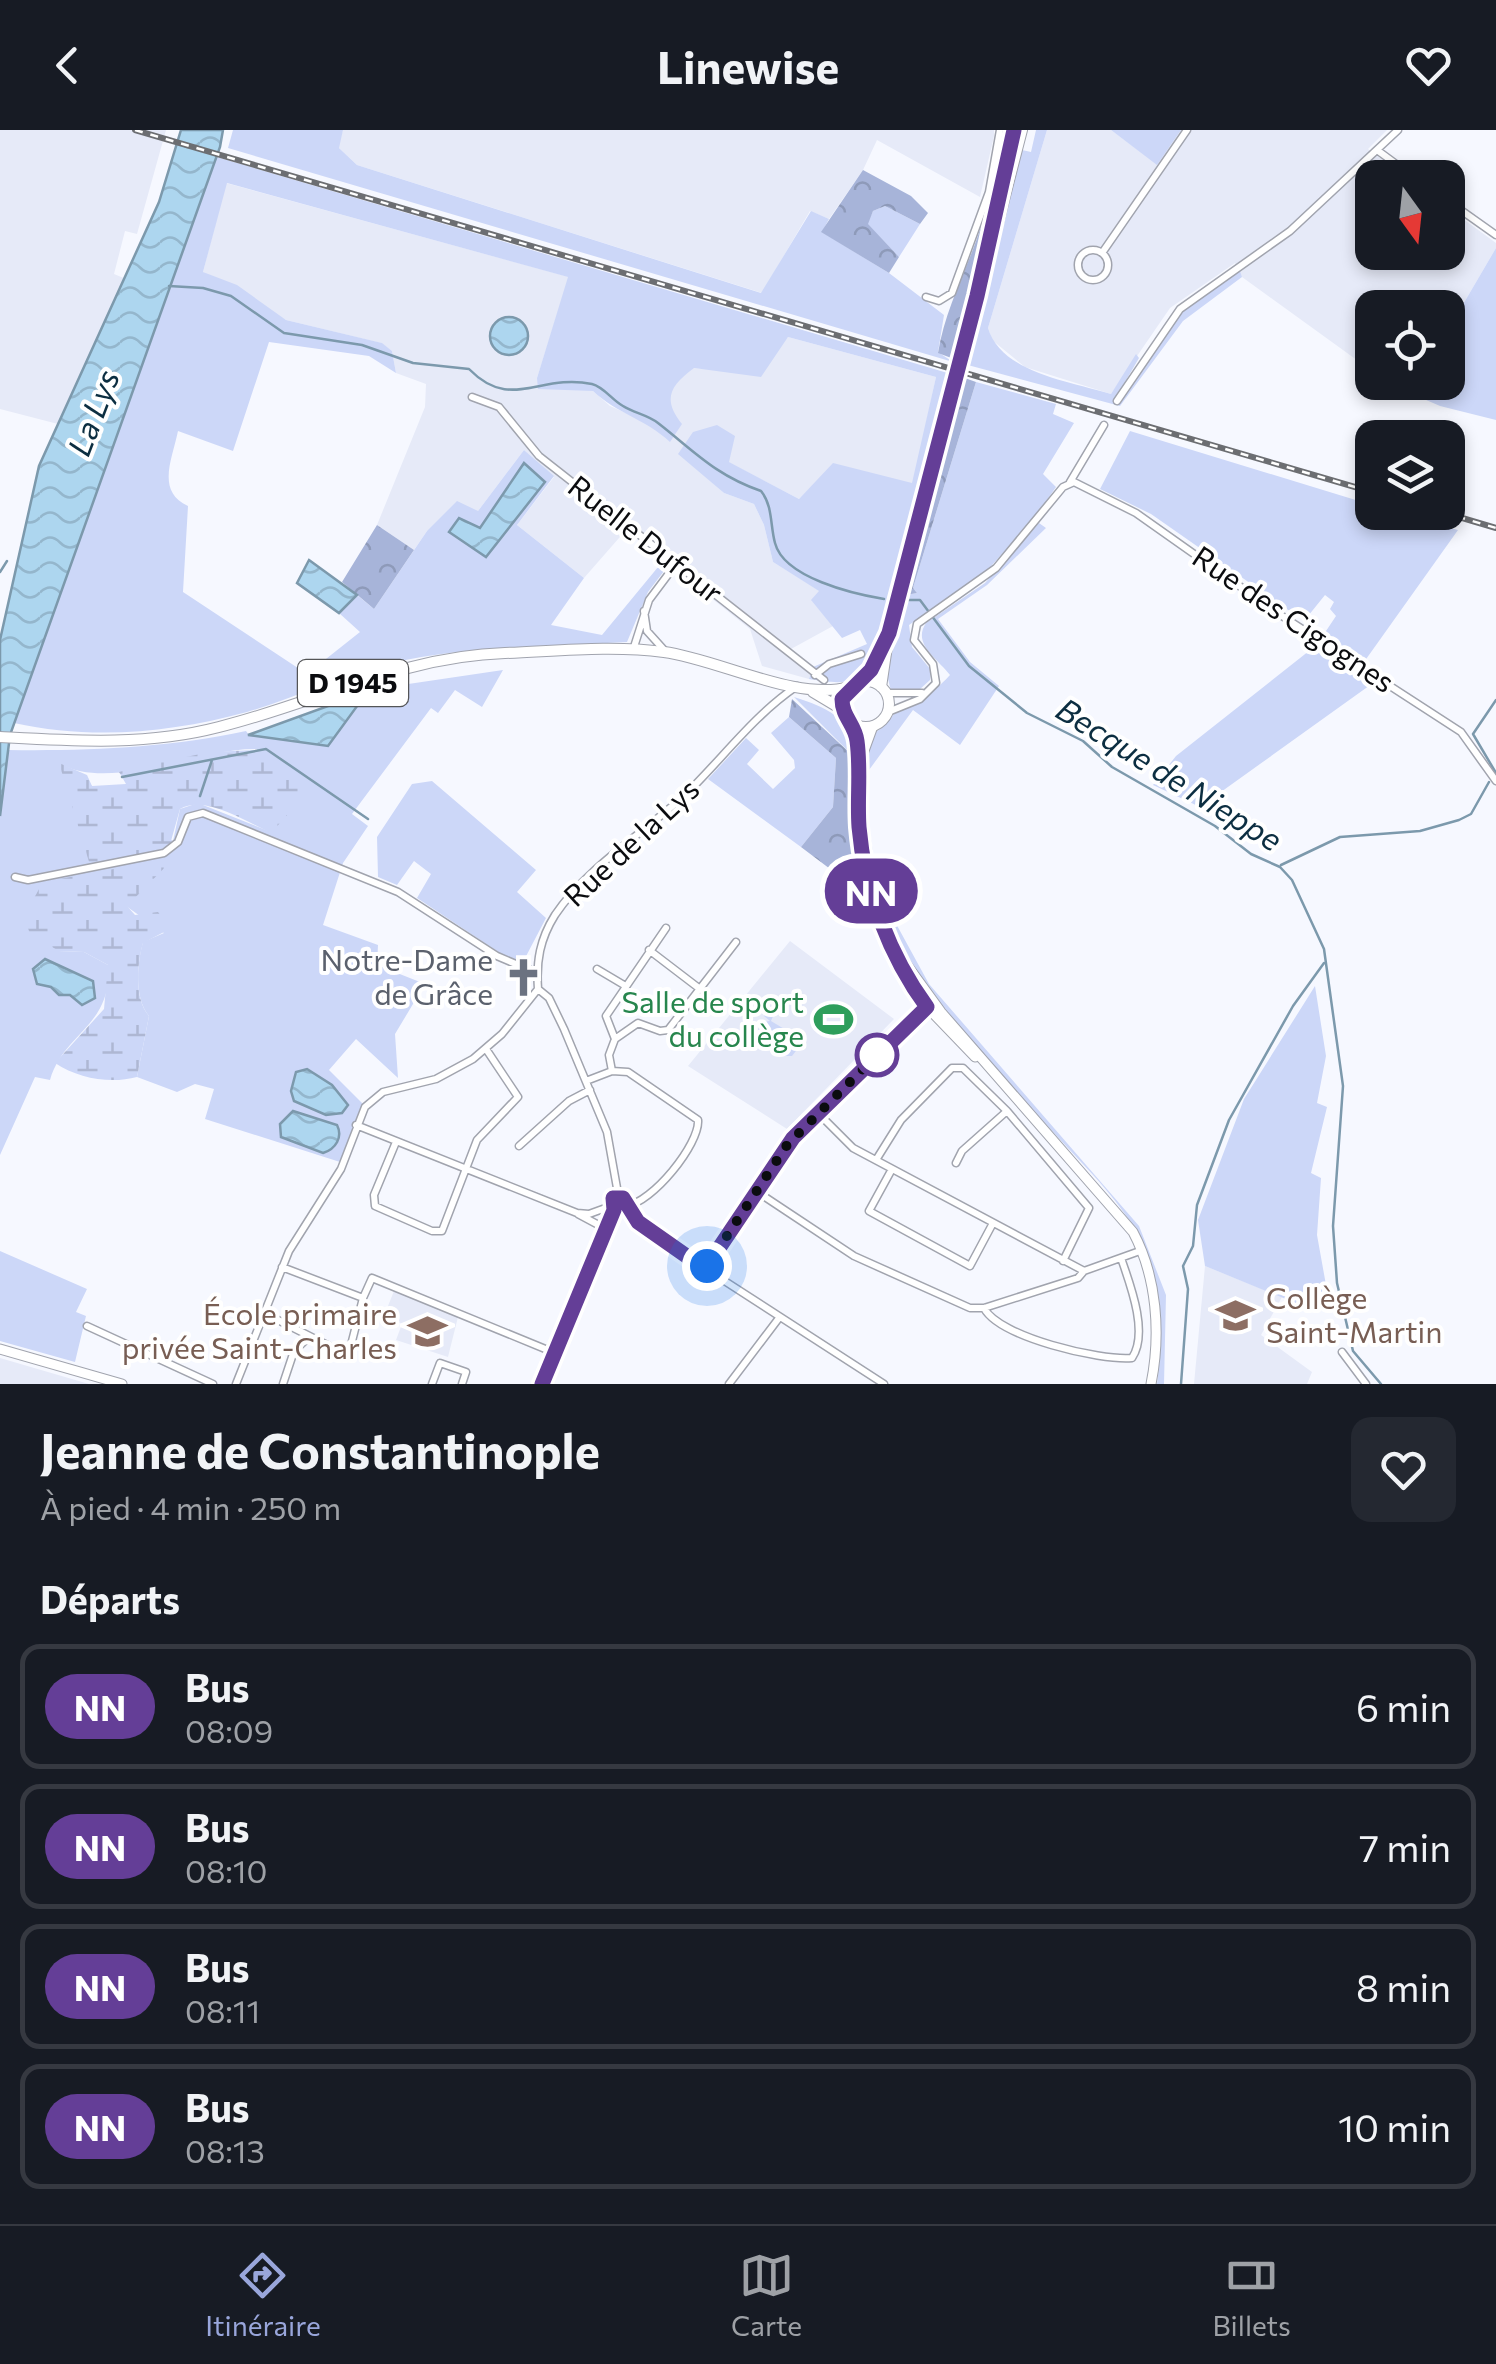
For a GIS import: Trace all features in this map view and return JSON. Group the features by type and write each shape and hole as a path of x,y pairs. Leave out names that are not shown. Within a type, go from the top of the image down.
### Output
{"main road":[{"path":"977,296 1014,130"},
{"path":"859,767 873,726 888,712 884,690 889,633 1022,130"},
{"path":"889,633 861,681 849,688 843,710 854,724 864,859 876,907 896,950 930,1004 1118,1212 1140,1245 1151,1287 1156,1330 1151,1384"},
{"name":"D 1945","path":"0,738 151,740 208,730 438,659 493,653 667,652 798,686 849,688"},
{"path":"861,681 884,690"},
{"name":"D 1945","path":"798,686 843,710"},
{"path":"854,724 873,726"},
{"path":"1118,1212 1151,1287"},
{"path":"0,1350 122,1384"}],"street":[{"path":"926,297 939,302 952,294 989,192 1000,130"},
{"path":"1102,253 1187,130"},
{"path":"1117,401 1180,310 1284,236 1398,130"},
{"path":"1377,150 1391,160"},
{"path":"1465,213 1496,235"},
{"path":"1091,250 1102,253 1108,264 1105,274 1096,280 1085,278 1079,268 1081,257 1091,250"},
{"name":"Ruelle Dufour","path":"472,397 499,407 535,453 824,680"},
{"path":"932,689 935,668 914,638 915,628 996,568 1070,482 1104,425"},
{"name":"Rue des Cigognes","path":"1070,482 1150,522 1279,614 1457,729 1476,748 1496,780"},
{"path":"633,650 644,610 676,564"},
{"path":"644,610 650,636 667,652"},
{"path":"815,674 826,665 860,654"},
{"name":"Rue de la Lys","path":"617,1196 612,1145 552,1004 538,988 542,941 574,891 684,796 756,720 798,686"},
{"path":"884,690 913,696 932,689"},
{"path":"888,712 932,689"},
{"path":"15,877 28,880 164,854 178,842 188,818 203,813 398,892 497,956 537,973"},
{"path":"615,1039 605,1018 666,928"},
{"path":"612,1071 609,1055 615,1039 638,1022 660,1032 668,1030 736,942"},
{"path":"649,950 700,989"},
{"path":"598,969 624,985"},
{"path":"236,1384 282,1267 341,1169 356,1125 380,1094 436,1079 486,1049 538,988"},
{"path":"705,1269 787,1145 930,1004"},
{"path":"396,1142 373,1202 401,1220 434,1232 444,1230 479,1136 518,1098 486,1049"},
{"path":"876,1160 901,1120 954,1067 964,1068 1008,1112 1090,1208 1064,1260"},
{"path":"577,1212 589,1214 626,1207 660,1187 697,1132 698,1122 637,1076 612,1071 586,1081"},
{"path":"519,1146 569,1100 590,1090"},
{"path":"956,1162 1008,1112"},
{"path":"818,1113 848,1145 1084,1271"},
{"path":"356,1125 577,1212 606,1229"},
{"path":"892,1169 869,1212 936,1248 970,1266 993,1223"},
{"path":"756,1191 854,1256 967,1306 984,1308 1078,1278 1084,1271 1137,1252"},
{"path":"617,1196 650,1233 884,1384"},
{"path":"542,1384 617,1196"},
{"path":"984,1308 993,1319 1058,1348 1132,1358 1137,1351 1136,1322 1132,1287 1121,1258"},
{"path":"282,1267 363,1298"},
{"path":"264,1312 336,1352 347,1350 372,1278 555,1353"},
{"path":"728,1384 779,1318"},
{"path":"87,1326 213,1384"},
{"path":"283,1384 294,1351 309,1337"},
{"path":"1342,1352 1366,1384"},
{"path":"432,1384 440,1363 466,1372 462,1384"}],"shaded area":[{"path":"0,130 166,130 137,234 125,231 114,274 126,279 58,424 0,409"},
{"path":"343,130 994,130 994,136 980,197 877,140 863,170 829,219 810,211 762,293 357,165 338,147"},
{"path":"1047,130 1111,130 1157,164 1181,130 1387,130 1368,149 1383,160 1355,160 1355,270 1465,270 1465,220 1496,243 1465,301 1465,290 1355,290 1355,359 1242,277 1235,263 1170,308 1111,394 1025,367 992,340 988,328"},
{"path":"226,183 569,277 537,378 593,391 610,406 651,424 670,441 668,397 674,383 693,368 756,373 788,337 936,377 913,484 834,464 799,499 728,462 679,453 724,493 754,504 773,562 820,591 812,601 833,626 791,649 813,667 809,679 762,666 750,629 626,530 584,578 517,525 554,477 524,450 478,511 427,531 414,550 377,525 425,407 426,384 396,373 392,351 381,343 286,320 203,272"},
{"path":"790,941 894,1019 787,1129 688,1066"},
{"name":"Collège Saint-Martin","path":"1205,1266 1282,1297 1261,1335 1312,1372 1307,1384 1194,1384"},
{"name":"École primaire privée Saint-Charles","path":"394,1291 458,1317 448,1357 396,1340 402,1324 384,1316"},
{"path":"0,1358 89,1384 0,1384"}],"green space":[{"path":"233,130 343,130 339,148 357,165 761,293 811,211 829,219 822,232 889,273 944,315 938,352 953,362 228,148"},
{"path":"1036,130 1047,130 988,328 1007,356 1058,380 1111,394 1136,354 1139,358 1114,401 1178,314 1240,271 1242,277 1183,321 1120,406 964,364 1022,150 1031,152"},
{"path":"1111,130 1181,130 1157,165"},
{"path":"217,157 951,374 880,645 867,668 845,682 809,679 813,667 867,644 860,630 842,638 811,600 819,591 773,562 754,504 724,493 678,454 693,432 717,425 735,436 729,462 799,499 833,463 912,483 936,377 788,337 761,377 694,368 686,375 672,393 672,407 682,424 670,442 593,391 538,389 537,378 568,277 227,183 203,272 237,285 286,320 382,343 392,351 396,373 369,356 269,342 233,451 178,431 169,483 178,500 188,506 183,592 307,674 360,632 339,613 357,595 374,609 427,531 457,501 478,511 524,450 554,476 517,525 584,578 551,625 602,635 663,561 664,571 648,592 627,642 421,657 356,673 247,712 160,729 102,733 14,723"},
{"path":"863,170 911,196 928,213 920,224 885,206 873,211 868,224 899,257 889,273 821,232"},
{"path":"885,206 920,224 899,257 867,224 873,211"},
{"path":"981,227 985,232 954,359 938,353 941,337"},
{"path":"1496,248 1496,420 1426,400 1465,400 1465,301"},
{"path":"962,377 976,382 913,588 917,593 906,595"},
{"path":"976,382 1056,404 1053,414 1074,423 1043,474 1056,487 1034,519 983,575 909,625 912,647 931,670 930,680 919,690 891,691 886,671 906,595 917,593 913,588"},
{"path":"1130,431 1355,500 1355,530 1458,530 1364,662 1324,634 1336,616 1330,609 1334,602 1325,595 1304,621 1151,514 1100,489"},
{"path":"1039,523 1046,528 987,585 938,619 970,662 999,686 960,745 913,710 869,770 867,812 875,866 888,909 929,984 1139,1226 1166,1295 1164,1384 1157,1384 1159,1299 1138,1234 1099,1182 936,1001 888,919 872,873 864,824 864,766 873,733 950,675 924,644 922,631 926,623 985,583"},
{"path":"377,525 414,550 374,609 342,582"},
{"path":"1314,647 1373,683 1200,807 1153,785 1176,756"},
{"path":"503,670 482,707 455,690 438,713 431,708 352,814 368,826 343,863 323,925 378,945 377,965 425,984 395,1034 398,1078 356,1039 329,1070 363,1104 340,1162 205,1119 214,1089 195,1084 177,1092 137,1077 149,1016 139,990 141,951 143,942 164,933 126,906 141,891 59,951 84,952 108,965 108,985 96,1016 66,1050 50,1080 35,1077 0,1155 0,816 8,750 127,747 246,731 249,735 388,687","holes":["257,749 271,832 198,803 180,809 173,841 60,764 105,773"]},
{"path":"794,697 827,710 842,722 852,755"},
{"path":"792,699 852,755 853,810 860,860 872,910 891,962 854,887 801,847 833,807 836,758 789,717"},
{"path":"789,717 836,758 833,807 801,847 708,779 746,738 759,750 747,764 773,789 795,768 794,760 771,733"},
{"path":"257,750 312,787 271,833 226,811 190,805 180,809 169,848 90,865 59,763 87,775 92,786 126,784 119,772 128,769 210,752"},
{"path":"432,781 536,870 517,892 546,918 523,962 512,961 417,898 431,874 414,861 397,885 378,877 377,837 412,784"},
{"path":"174,858 127,906 135,915 158,912 165,921 164,932 143,943 141,951 139,991 149,1016 137,1077 95,1079 74,1073 55,1063 104,1009 108,965 84,952 59,951 30,934 24,916 43,882"},
{"path":"1315,986 1326,1056 1317,1103 1327,1107 1311,1173 1321,1178 1317,1235 1326,1285 1310,1309 1205,1266 1198,1220 1244,1099"},
{"path":"768,1010 774,1014 771,1021 796,1036 799,1047 792,1056 780,1056 756,1037 761,1022 770,1021 764,1016"},
{"path":"0,1251 87,1289 76,1312 86,1316 75,1362 0,1341"}],"water":[{"name":"La Lys","path":"181,130 223,130 220,147 10,735 0,816 0,640 39,466 159,202"},
{"path":"509,317 522,323 528,336 522,349 509,355 496,349 490,336 496,323"},
{"path":"524,463 545,482 486,557 449,532 459,518 480,528"},
{"path":"309,560 357,595 339,613 297,583"},
{"path":"361,694 363,698 328,746 248,735"},
{"path":"45,959 93,981 95,998 82,1005 70,995 59,995 51,987 37,984 33,969"},
{"path":"307,1069 332,1085 348,1105 342,1113 326,1115 294,1101 291,1091 296,1072"},
{"path":"293,1111 337,1125 339,1138 335,1146 323,1153 281,1137 280,1124"}],"waterway":[{"name":"Becque de Nieppe","path":"169,286 203,288 231,296 284,333 362,345 413,363 469,369 498,388 592,384 623,406 654,420 718,470 761,491 769,509 775,543 792,566 822,582 884,599"},
{"path":"0,572 7,561"},
{"name":"Becque de Nieppe","path":"904,600 920,600 969,666 1027,713 1083,741 1112,767 1215,826 1251,854 1280,867 1292,880 1324,949 1343,1086 1333,1226 1337,1283 1353,1351 1381,1384"},
{"path":"1496,700 1473,734 1496,773"},
{"path":"122,777 266,749 368,819"},
{"path":"200,796 212,760"},
{"path":"1281,865 1340,837 1420,831 1459,820 1471,814 1489,782"},
{"path":"1181,1384 1188,1289 1183,1266 1193,1246 1197,1205 1229,1120 1293,1006 1324,963"}],"railway":[{"path":"135,130 1355,487"},
{"path":"1465,519 1496,528"}],"bus line":[{"name":"NN","path":"542,1384 614,1210 613,1198 623,1198 626,1208 654,1236 705,1269 787,1145 927,1007 905,971 870,888 859,828 857,740 842,699 871,670 889,633 977,296 1014,130"}],"place":[{"name":"Notre-Dame de Grâce","path":"523,978"},
{"name":"Salle de sport du collège","path":"834,1020"},
{"name":"Collège Saint-Martin","path":"1236,1316"},
{"name":"École primaire privée Saint-Charles","path":"427,1332"}],"route":[{"path":"707,1266 787,1145 877,1055"}]}
